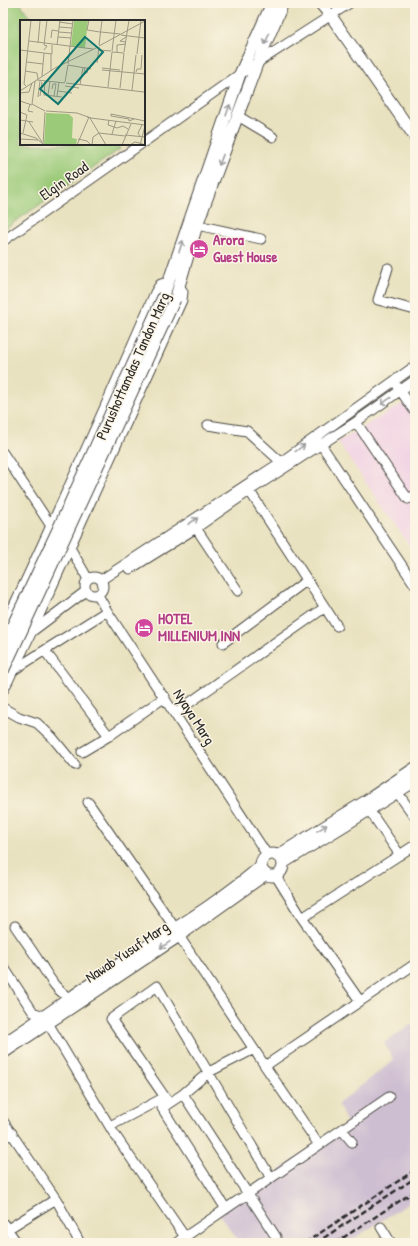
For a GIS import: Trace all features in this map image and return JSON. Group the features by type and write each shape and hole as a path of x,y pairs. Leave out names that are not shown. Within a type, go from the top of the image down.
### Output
{"main road":[{"name":"Purushottamdas Tandon Marg","path":"3,631 52,529 156,293 161,285 168,283 240,74 272,3"},
{"name":"Purushottamdas Tandon Marg","path":"3,689 7,671 30,633 181,300 182,292 179,287 197,225 257,64 283,3"},
{"path":"320,3 331,16 415,137"},
{"path":"326,3 331,16"},
{"path":"3,646 64,517 164,295 168,283"},
{"path":"7,671 67,535 175,299 179,287"},
{"path":"276,858 415,768"},
{"path":"276,858 283,868 280,873 268,872 263,860 276,858 369,810 415,781"},
{"name":"Nawab Yusuf Marg","path":"5,1039 45,1020 268,872"},
{"name":"Nawab Yusuf Marg","path":"3,1053 45,1020 69,998 177,932"}],"street":[{"path":"145,141 240,74 350,3"},
{"path":"238,116 273,137"},
{"name":"Elgin Road","path":"3,241 140,145"},
{"path":"197,225 262,239"},
{"path":"388,268 378,300 415,310"},
{"path":"102,583 248,488 318,440 415,366"},
{"path":"102,583 196,528 281,462 318,440 356,422 415,380"},
{"path":"394,382 415,412"},
{"path":"356,422 408,499 415,495"},
{"path":"208,425 247,431 281,462"},
{"path":"318,440 415,585"},
{"path":"3,453 52,529 69,546 88,579"},
{"path":"248,488 336,626"},
{"path":"196,528 238,591"},
{"path":"94,577 102,583 102,591 98,595 90,595 86,592 84,585 88,579 94,577"},
{"path":"223,643 306,581"},
{"path":"30,633 86,592"},
{"name":"Nyaya Marg","path":"98,595 107,611 175,713 276,858"},
{"path":"175,713 324,608"},
{"path":"7,671 45,651 107,611"},
{"path":"45,651 109,736"},
{"path":"82,752 109,736 165,697"},
{"path":"3,708 19,717 37,724 52,737 76,765"},
{"path":"397,792 415,817"},
{"path":"88,802 177,932 319,1145"},
{"path":"369,810 400,855"},
{"path":"302,918 415,845"},
{"path":"268,872 360,1001"},
{"path":"15,926 41,964 46,976 60,992 69,998"},
{"path":"265,1066 415,964"},
{"path":"3,966 33,1012 45,1020 110,1126 186,1237"},
{"path":"167,1100 111,1019 157,986 271,1178"},
{"path":"110,1126 183,1094 209,1072 254,1049"},
{"path":"183,1094 276,1237"},
{"path":"176,1243 389,1097"},
{"path":"167,1100 162,1108 226,1209"},
{"path":"3,1121 56,1199 80,1243"},
{"path":"342,1130 352,1142"},
{"path":"3,1139 12,1133"},
{"path":"17,1243 4,1228 56,1199"},
{"path":"382,1227 391,1243"}],"shaded area":[{"path":"415,396 415,554 338,442"},
{"path":"415,1022 415,1199 347,1243 240,1243 218,1213 347,1123 338,1104 394,1060 384,1043"}],"green space":[{"path":"3,3 20,3 31,20 20,20 20,145 117,145 120,149 3,230"}],"railway":[{"path":"305,1243 415,1170"},
{"path":"316,1243 415,1178"},
{"path":"335,1243 415,1191"}],"place":[{"name":"Arora Guest House","path":"199,249"},
{"name":"HOTEL MILLENIUM INN","path":"144,628"}]}
